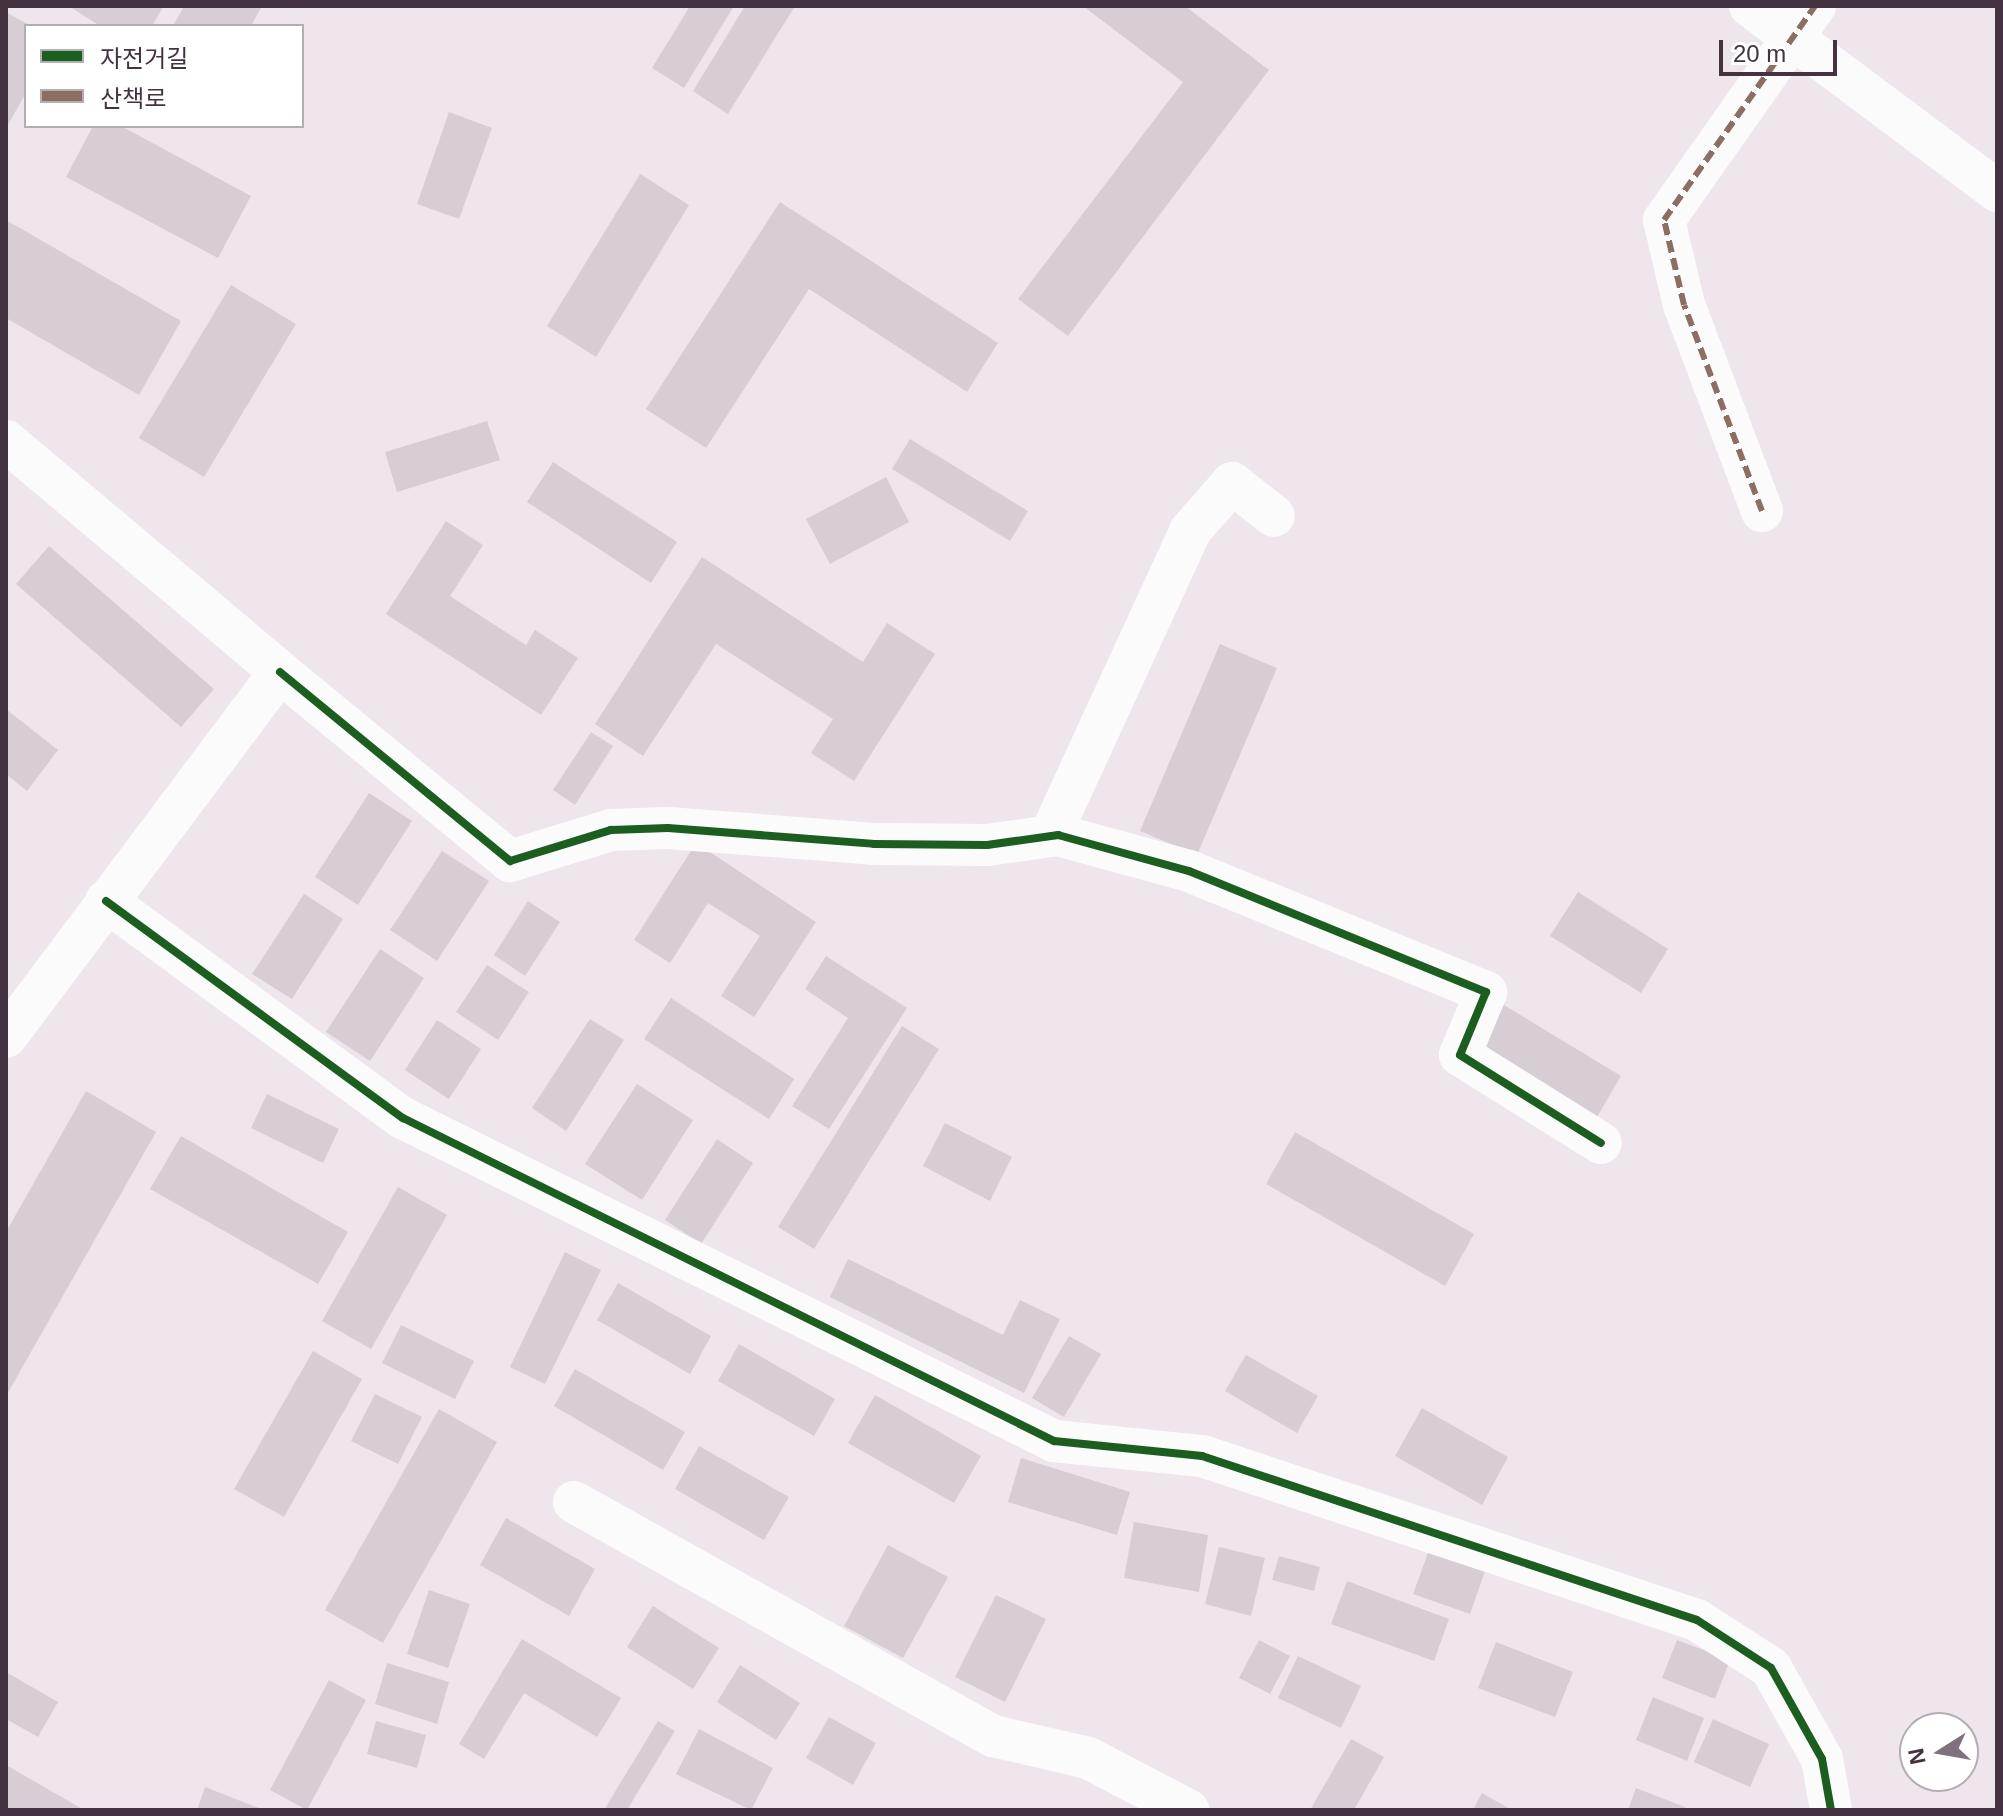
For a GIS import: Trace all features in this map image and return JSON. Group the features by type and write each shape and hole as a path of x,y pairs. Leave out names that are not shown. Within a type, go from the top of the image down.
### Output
{"street":[{"path":"1750,6 1803,21 1997,191"},
{"path":"1762,511 1684,305 1664,220 1803,21"},
{"path":"6,441 510,861 611,830 874,844 987,845 1050,836 1189,871 1486,992 1460,1055 1601,1143"},
{"path":"1050,836 1190,531 1232,483 1274,516"},
{"path":"6,1037 280,672"},
{"path":"106,901 403,1118 1054,1441 1202,1456 1697,1620 1771,1668 1822,1759 1831,1810"},
{"path":"574,1502 993,1736 1088,1758 1188,1810"}],"building":[{"path":"69,6 164,6 153,24 97,24"},
{"path":"184,6 262,6 252,24 174,24"},
{"path":"690,6 734,6 684,88 652,68"},
{"path":"745,6 795,6 728,114 693,91"},
{"path":"1083,6 1185,6 1269,70 1068,336 1018,299 1183,82"},
{"path":"6,12 27,24 24,24 24,96 6,128"},
{"path":"449,112 492,128 459,219 417,204"},
{"path":"92,128 125,128 251,196 218,258 66,177"},
{"path":"640,174 689,205 596,357 547,326"},
{"path":"780,202 998,343 967,392 809,289 706,448 646,409"},
{"path":"6,220 181,321 139,395 6,318"},
{"path":"231,285 296,324 204,477 139,438"},
{"path":"487,421 500,460 397,492 385,452"},
{"path":"910,439 1028,511 1010,541 892,469"},
{"path":"553,462 677,542 651,583 527,502"},
{"path":"886,477 909,522 830,564 806,519"},
{"path":"446,521 483,545 450,596 526,645 535,630 578,658 541,715 386,614"},
{"path":"49,546 214,689 181,727 16,584"},
{"path":"702,557 863,662 887,623 935,654 854,781 811,753 833,719 716,644 643,756 595,724"},
{"path":"1220,644 1277,668 1197,855 1140,831"},
{"path":"6,709 58,750 27,791 6,774"},
{"path":"591,732 613,746 575,805 553,790"},
{"path":"369,793 412,821 358,905 315,877"},
{"path":"696,843 816,922 754,1017 721,996 760,936 708,903 670,963 634,940"},
{"path":"442,851 489,881 437,961 390,930"},
{"path":"1578,892 1668,949 1641,993 1550,936"},
{"path":"304,894 343,919 292,999 252,974"},
{"path":"528,901 560,922 525,976 494,955"},
{"path":"380,949 424,978 370,1061 326,1032"},
{"path":"826,956 907,1008 829,1129 792,1106 848,1018 805,989"},
{"path":"487,965 529,992 498,1040 456,1012"},
{"path":"671,998 794,1079 769,1119 644,1039"},
{"path":"1504,1005 1621,1076 1594,1122 1476,1050"},
{"path":"590,1019 624,1040 566,1131 532,1108"},
{"path":"437,1020 481,1049 449,1099 405,1070"},
{"path":"902,1026 939,1049 814,1249 778,1227"},
{"path":"637,1084 693,1120 642,1200 585,1164"},
{"path":"86,1091 156,1132 6,1396 6,1232"},
{"path":"267,1094 339,1129 323,1163 251,1128"},
{"path":"945,1123 1012,1157 990,1201 923,1166"},
{"path":"1295,1132 1474,1234 1445,1286 1266,1184"},
{"path":"181,1136 348,1232 318,1284 150,1189"},
{"path":"717,1139 753,1163 701,1244 665,1220"},
{"path":"398,1187 447,1215 371,1349 322,1321"},
{"path":"565,1252 601,1270 545,1384 510,1367"},
{"path":"848,1259 1003,1335 1020,1300 1060,1319 1024,1393 830,1297"},
{"path":"618,1283 711,1336 690,1374 597,1320"},
{"path":"401,1325 474,1361 455,1399 382,1363"},
{"path":"1069,1336 1101,1354 1064,1417 1032,1398"},
{"path":"739,1344 835,1399 814,1436 718,1381"},
{"path":"313,1351 362,1379 284,1517 234,1489"},
{"path":"1246,1355 1318,1396 1297,1433 1225,1391"},
{"path":"575,1369 685,1432 663,1470 554,1406"},
{"path":"375,1394 422,1417 398,1464 351,1441"},
{"path":"875,1395 981,1456 954,1503 848,1443"},
{"path":"1422,1408 1508,1457 1482,1505 1395,1456"},
{"path":"439,1409 497,1442 383,1643 325,1610"},
{"path":"699,1446 789,1497 764,1540 675,1489"},
{"path":"1021,1458 1130,1492 1117,1535 1008,1502"},
{"path":"506,1518 595,1569 569,1616 480,1565"},
{"path":"1134,1522 1208,1535 1199,1592 1124,1578"},
{"path":"888,1545 948,1577 903,1658 844,1626"},
{"path":"1219,1547 1265,1558 1251,1616 1205,1604"},
{"path":"1429,1550 1485,1571 1470,1614 1413,1594"},
{"path":"1279,1556 1320,1567 1314,1591 1272,1580"},
{"path":"1347,1581 1449,1619 1434,1661 1331,1624"},
{"path":"429,1590 470,1604 448,1668 407,1654"},
{"path":"996,1595 1046,1619 1005,1702 955,1677"},
{"path":"653,1606 719,1648 693,1689 627,1647"},
{"path":"522,1639 621,1698 597,1737 524,1693 484,1759 459,1744"},
{"path":"1259,1640 1290,1656 1270,1694 1239,1678"},
{"path":"1677,1640 1730,1660 1715,1699 1662,1678"},
{"path":"1496,1642 1573,1672 1555,1717 1478,1688"},
{"path":"1298,1656 1361,1686 1341,1728 1278,1698"},
{"path":"387,1663 449,1682 437,1724 375,1704"},
{"path":"740,1665 800,1703 776,1740 717,1702"},
{"path":"6,1672 58,1702 38,1737 6,1719"},
{"path":"329,1680 366,1700 307,1810 270,1790"},
{"path":"1653,1697 1704,1718 1687,1761 1636,1740"},
{"path":"829,1717 876,1743 853,1785 806,1758"},
{"path":"1713,1719 1769,1744 1750,1787 1694,1762"},
{"path":"376,1721 426,1735 417,1768 367,1754"},
{"path":"658,1721 675,1731 627,1810 604,1810"},
{"path":"699,1729 773,1768 751,1810 676,1774"},
{"path":"1351,1739 1384,1757 1354,1810 1310,1810"},
{"path":"6,1765 84,1810 6,1810"},
{"path":"205,1787 264,1810 197,1810"},
{"path":"1636,1788 1685,1807 1684,1810 1628,1810"},
{"path":"1482,1793 1512,1810 1473,1810"}],"marked path":[{"path":"1762,511 1684,305 1664,220 1815,6"}],"cycle path":[{"path":"280,672 510,861 611,830 668,828 874,844 987,845 1058,835 1189,871 1486,992 1460,1055 1601,1143"},
{"path":"106,901 403,1118 1054,1441 1202,1456 1697,1620 1771,1668 1822,1759 1831,1810"}]}
